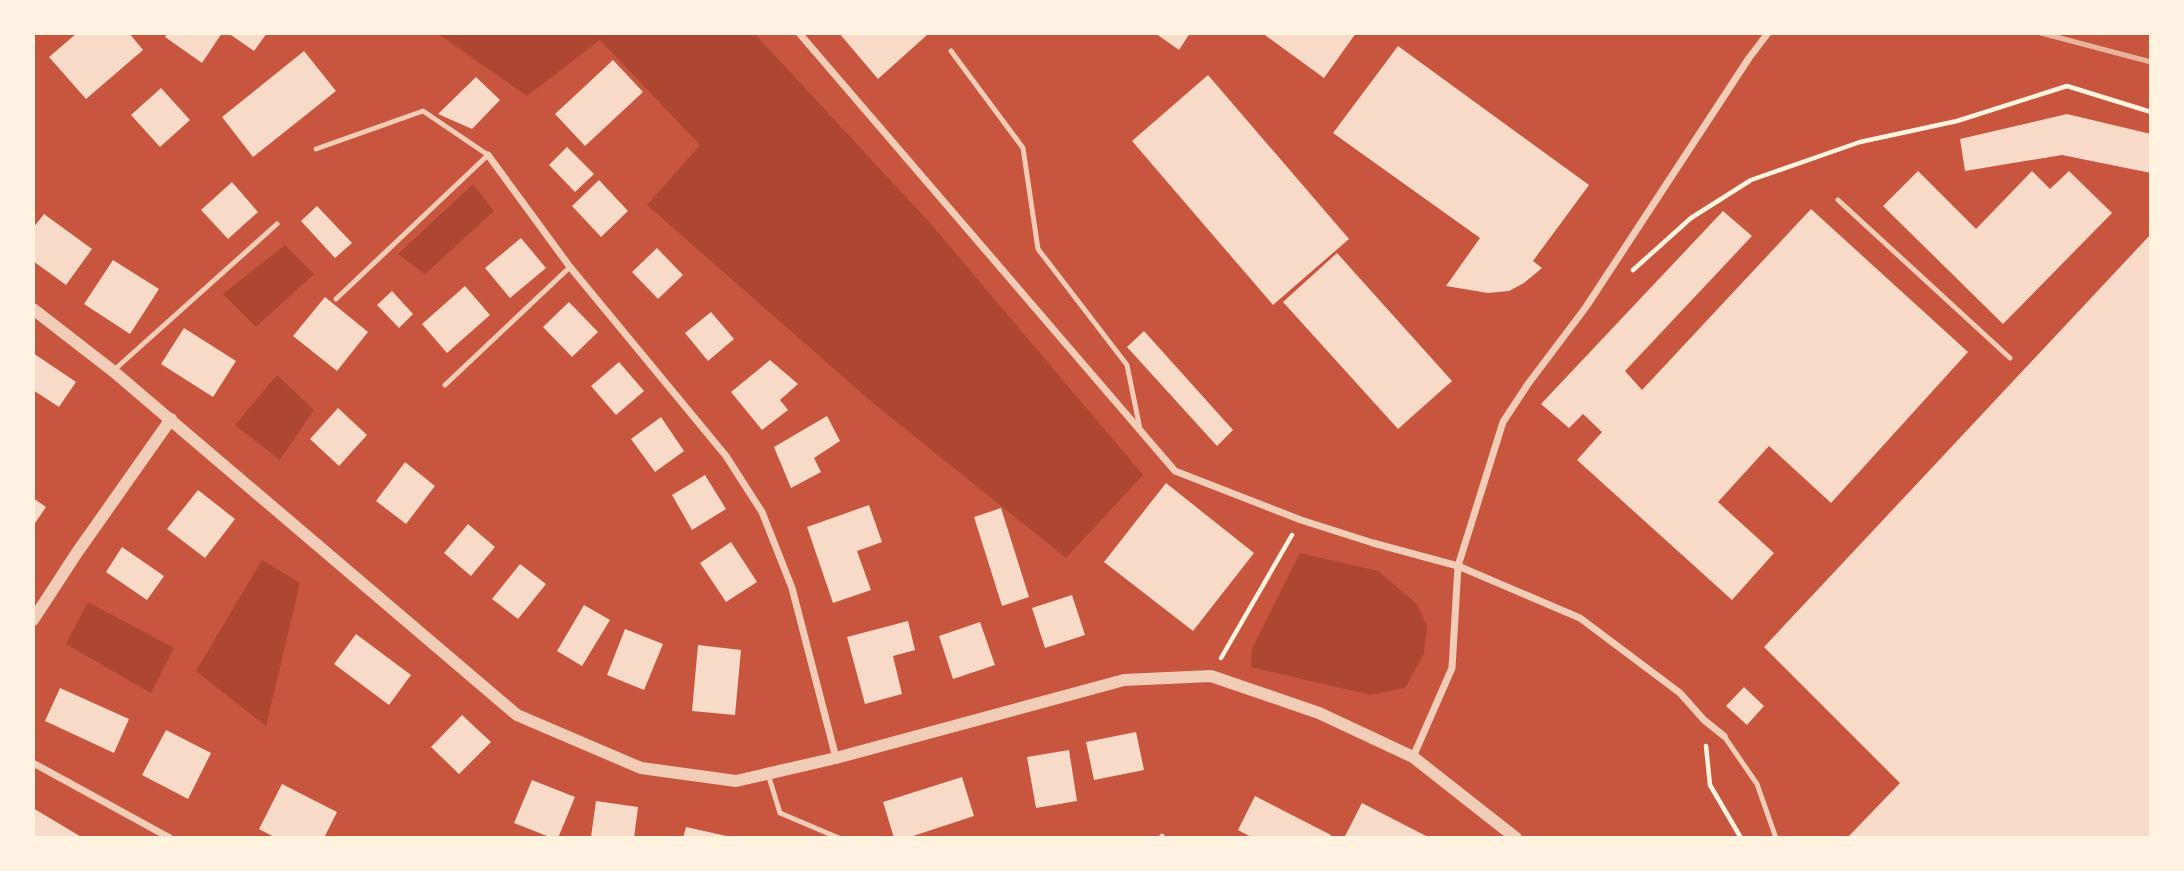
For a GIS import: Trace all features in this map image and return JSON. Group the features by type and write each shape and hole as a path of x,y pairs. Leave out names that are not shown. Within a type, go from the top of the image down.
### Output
{"street":[{"path":"799,33 1175,471 1301,520 1458,566 1580,618 1680,693 1704,720 1724,736"},
{"path":"1413,757 1452,668 1458,566 1503,422 1586,307 1768,33"},
{"path":"488,155 570,267 726,456 762,512 792,588 836,758"},
{"path":"33,309 171,419 517,715 641,768 736,781 836,758 1124,680 1211,676 1319,713 1413,757 1517,838"},
{"path":"33,620 171,419"},
{"path":"33,763 170,838"}],"lane":[{"path":"951,51 1023,148 1038,249 1126,365 1140,430"},
{"path":"316,149 423,111 488,155 336,299"},
{"path":"1838,200 2010,358"},
{"path":"113,371 278,224"},
{"path":"445,385 570,267"},
{"path":"1724,736 1757,784 1776,838"},
{"path":"768,774 780,813 839,838"}],"path":[{"path":"1624,278 1691,218 1751,180 1860,142 1958,121 2067,86 2151,111"},
{"path":"1211,676 1301,520"},
{"path":"1704,720 1710,785 1741,838"}],"shaded area":[{"path":"437,33 754,33 931,224 1143,475 1066,558 873,403 647,205 700,145 600,40 527,96"},
{"path":"473,184 494,211 425,274 398,254"},
{"path":"285,245 314,274 256,327 223,294"},
{"path":"277,375 314,410 280,460 235,425"},
{"path":"1300,553 1378,571 1417,604 1427,626 1424,654 1405,688 1371,695 1251,667 1252,649"},
{"path":"262,560 300,583 266,726 196,671"},
{"path":"88,602 174,648 151,693 66,644"}],"building":[{"path":"77,33 129,33 143,50 86,99 49,57"},
{"path":"168,33 222,33 202,63 165,37"},
{"path":"228,33 267,33 254,51"},
{"path":"839,33 926,33 927,35 878,79"},
{"path":"1155,33 1190,33 1179,50"},
{"path":"1262,33 1356,33 1324,78"},
{"path":"1398,46 1589,185 1533,261 1542,268 1509,291 1488,293 1446,286 1480,238 1333,133"},
{"path":"304,51 336,91 253,157 222,117"},
{"path":"613,60 643,92 585,146 555,114"},
{"path":"1208,75 1349,239 1273,305 1132,141"},
{"path":"476,77 500,100 472,129 438,114"},
{"path":"161,88 190,120 160,147 131,115"},
{"path":"2067,114 2151,134 2151,173 2062,155 1965,171 1960,139"},
{"path":"567,147 594,174 575,192 549,165"},
{"path":"1918,171 1976,229 2032,171 2050,189 2069,171 2112,213 2003,324 1883,206"},
{"path":"599,180 628,211 601,237 572,206"},
{"path":"232,182 258,212 228,239 201,210"},
{"path":"317,206 352,243 335,258 301,221"},
{"path":"1811,209 1968,352 1831,503 1769,446 1718,502 1774,553 1732,600 1577,460 1602,432 1583,414 1569,428 1541,404 1723,211 1752,236 1625,371 1642,390"},
{"path":"44,214 92,249 66,285 33,261 33,228"},
{"path":"2151,234 2151,838 1847,838 1900,783 1764,647"},
{"path":"521,238 546,268 510,298 485,268"},
{"path":"657,248 683,275 658,299 632,272"},
{"path":"1337,253 1452,381 1398,429 1283,302"},
{"path":"113,260 159,289 130,334 84,304"},
{"path":"465,286 490,315 447,353 422,324"},
{"path":"392,291 413,314 399,328 377,305"},
{"path":"325,297 368,332 337,371 293,336"},
{"path":"569,302 598,332 572,357 543,327"},
{"path":"711,312 734,339 708,361 685,333"},
{"path":"184,328 236,361 213,397 161,364"},
{"path":"1144,331 1233,430 1217,446 1127,347"},
{"path":"33,353 76,382 59,407 33,390"},
{"path":"770,360 798,384 780,400 788,410 762,430 731,392"},
{"path":"619,362 644,391 616,415 591,386"},
{"path":"338,408 367,435 339,466 310,439"},
{"path":"827,416 840,441 814,458 821,472 791,488 774,447"},
{"path":"661,417 684,451 655,472 631,439"},
{"path":"405,462 435,486 406,524 376,501"},
{"path":"705,475 726,509 692,530 672,495"},
{"path":"1166,483 1254,553 1193,631 1104,562"},
{"path":"198,490 235,519 205,558 167,529"},
{"path":"33,498 46,507 33,526"},
{"path":"869,505 882,542 857,551 871,590 833,603 807,527"},
{"path":"1001,508 1029,597 1002,606 974,517"},
{"path":"468,524 495,547 471,576 444,553"},
{"path":"731,542 757,582 726,602 700,563"},
{"path":"122,547 164,576 147,600 106,572"},
{"path":"520,564 546,584 518,619 492,599"},
{"path":"1072,595 1085,635 1045,648 1032,608"},
{"path":"584,605 610,620 582,666 557,651"},
{"path":"908,621 915,650 893,656 902,694 865,704 847,637"},
{"path":"980,622 995,665 953,679 939,636"},
{"path":"625,629 663,644 644,690 607,675"},
{"path":"356,634 411,675 389,705 334,664"},
{"path":"698,645 741,650 735,715 692,711"},
{"path":"1744,687 1764,706 1747,725 1726,706"},
{"path":"60,688 129,719 114,753 45,721"},
{"path":"462,715 491,742 459,774 431,747"},
{"path":"166,730 211,753 188,799 142,775"},
{"path":"1136,732 1144,770 1094,780 1086,742"},
{"path":"1069,750 1077,801 1036,808 1027,757"},
{"path":"962,777 974,816 907,838 894,838 883,802"},
{"path":"532,780 575,797 558,838 514,823"},
{"path":"282,784 337,812 324,838 276,838 259,829"},
{"path":"1255,796 1331,835 1329,838 1253,838 1238,830"},
{"path":"596,801 638,807 634,838 591,837"},
{"path":"1362,803 1430,838 1344,838"},
{"path":"33,808 83,838 33,838"},
{"path":"686,827 731,837 731,838 683,838"}],"railway":[{"path":"2041,33 2151,62"}]}
